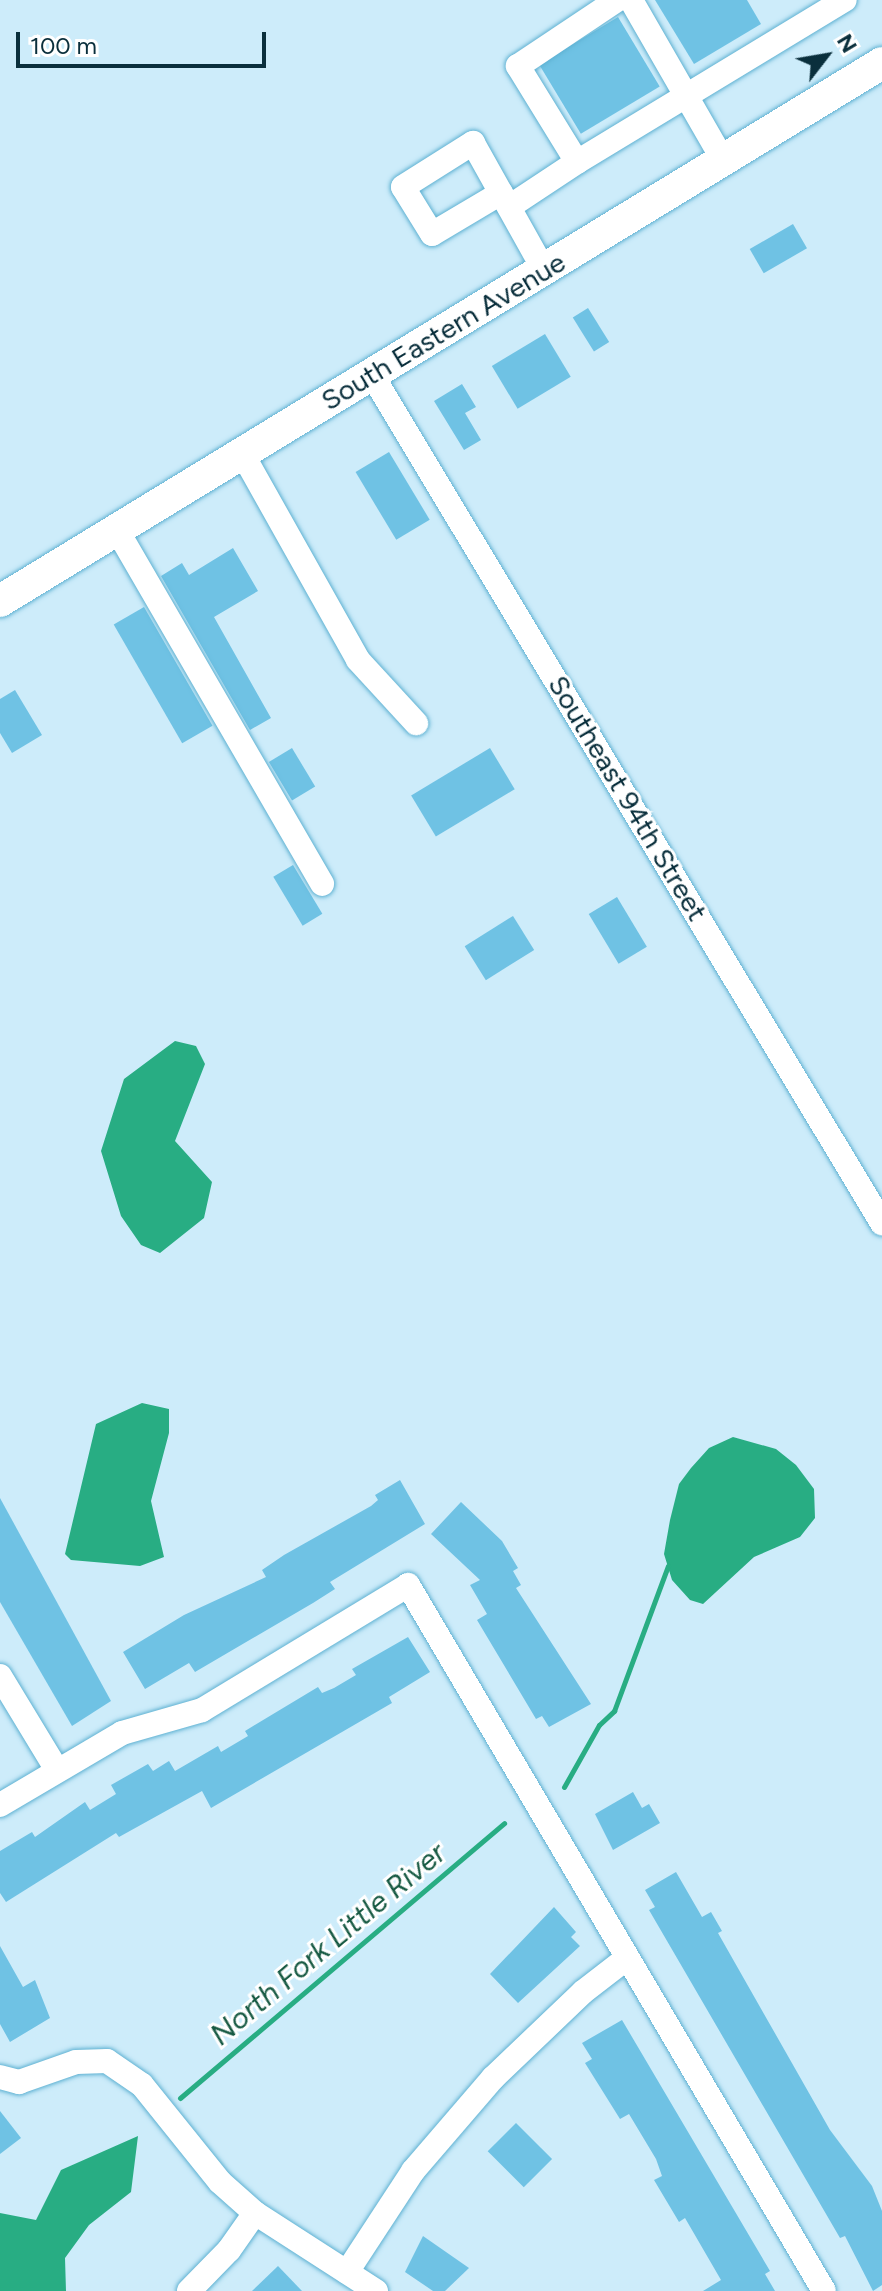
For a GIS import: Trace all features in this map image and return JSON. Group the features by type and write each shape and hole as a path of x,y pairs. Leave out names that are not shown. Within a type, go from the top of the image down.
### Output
{"main road":[{"name":"South Eastern Avenue","path":"1,600 882,63"}],"street":[{"path":"577,162 518,66 617,0"},
{"path":"631,0 683,96 723,160"},
{"path":"544,270 505,200 577,162 845,0"},
{"name":"Southeast 94th Street","path":"372,375 882,1223"},
{"path":"242,453 358,660 416,723"},
{"path":"117,530 322,884"},
{"path":"0,1805 122,1733 202,1710 408,1585 824,2291"},
{"path":"0,1676 57,1770"},
{"path":"347,2272 413,2171 493,2078 583,1992 627,1958"},
{"path":"0,2077 19,2082 76,2062 107,2061 142,2085 220,2182 255,2213 376,2291"},
{"path":"189,2291 229,2250 255,2213"}],"shaded area":[{"path":"175,1041 196,1046 205,1064 175,1141 212,1182 204,1218 160,1253 141,1245 121,1216 101,1151 124,1079"},
{"path":"142,1403 169,1409 169,1433 151,1501 164,1557 140,1566 71,1560 65,1554 96,1424"},
{"path":"733,1437 776,1449 796,1465 814,1489 815,1518 800,1537 754,1557 703,1604 690,1600 672,1580 664,1554 670,1520 679,1484 691,1468 709,1448"},
{"path":"138,2136 131,2192 89,2225 65,2258 66,2291 0,2291 0,2213 36,2220 61,2170"}],"building":[{"path":"655,0 747,0 761,24 694,64"},
{"path":"618,17 660,86 581,134 539,64"},
{"path":"793,224 807,248 764,273 750,249"},
{"path":"588,308 609,342 594,351 573,318"},
{"path":"545,334 571,377 518,409 492,366"},
{"path":"462,384 476,407 465,413 481,440 464,450 434,401"},
{"path":"389,452 430,520 396,540 356,472"},
{"path":"233,548 258,591 214,617 271,718 250,730 161,576 182,563 189,575"},
{"path":"144,607 212,726 182,743 114,624"},
{"path":"15,690 42,735 12,753 0,733 0,699"},
{"path":"292,748 315,787 292,800 269,762"},
{"path":"490,748 515,789 436,837 411,795"},
{"path":"293,865 322,914 303,926 273,877"},
{"path":"617,897 647,947 619,964 589,914"},
{"path":"513,916 534,950 486,980 465,946"},
{"path":"400,1480 425,1524 330,1582 335,1589 313,1603 195,1672 189,1663 145,1689 123,1652 184,1615 266,1577 262,1570 371,1506 378,1500 375,1495"},
{"path":"0,1498 111,1701 72,1726 0,1602"},
{"path":"461,1502 502,1541 518,1568 513,1571 521,1585 516,1588 591,1704 549,1727 542,1716 536,1719 477,1620 487,1614 470,1585 480,1580 431,1534"},
{"path":"408,1637 430,1672 389,1697 392,1703 211,1808 202,1791 119,1837 116,1833 6,1902 0,1893 0,1851 32,1832 35,1837 85,1802 90,1810 116,1794 111,1785 148,1764 153,1771 169,1761 175,1771 218,1746 221,1752 248,1736 245,1731 318,1687 322,1693 334,1688 356,1675 352,1669"},
{"path":"633,1792 642,1808 649,1804 660,1823 613,1850 595,1814"},
{"path":"676,1872 702,1917 711,1912 722,1931 718,1933 830,2130 872,2186 882,2211 882,2285 873,2291 845,2236 840,2238 649,1910 655,1907 645,1890"},
{"path":"554,1907 576,1932 571,1937 580,1946 518,2003 490,1974"},
{"path":"0,1946 23,1987 35,1980 50,2018 10,2042 0,2024"},
{"path":"622,2020 770,2271 765,2274 775,2291 703,2291 721,2280 685,2218 679,2222 654,2180 662,2176 656,2159 629,2114 620,2119 585,2063 592,2059 582,2043"},
{"path":"0,2111 21,2138 0,2154"},
{"path":"516,2123 552,2159 524,2187 488,2151"},
{"path":"423,2236 469,2268 445,2291 433,2291 405,2272"},
{"path":"278,2266 302,2291 252,2291"}],"waterway":[{"name":"North Fork Little River","path":"564,1787 599,1725 614,1711 668,1566"},
{"name":"North Fork Little River","path":"180,2098 504,1823"}]}
